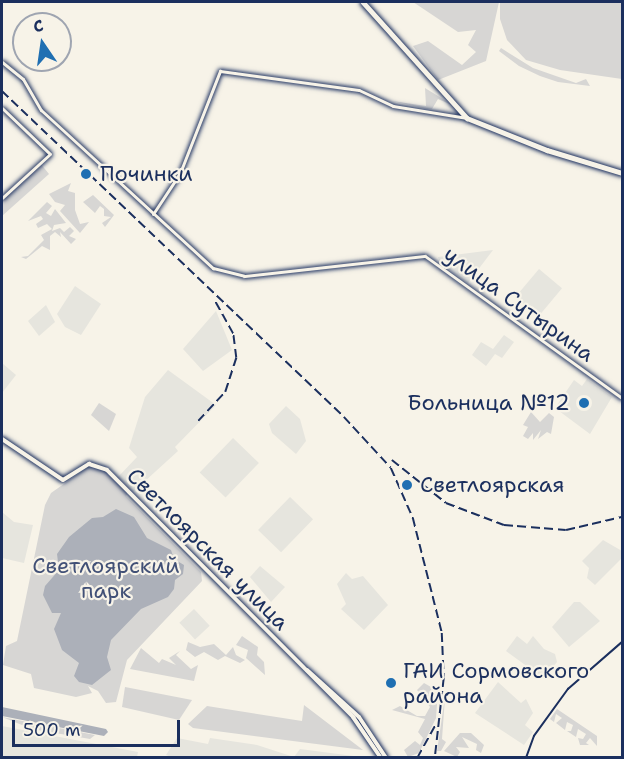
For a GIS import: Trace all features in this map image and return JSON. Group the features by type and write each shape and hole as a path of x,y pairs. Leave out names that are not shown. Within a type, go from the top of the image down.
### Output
{"main road":[{"path":"363,2 467,118 547,150 622,173"},
{"name":"Светлоярская улица","path":"2,439 63,480 92,463 106,470 318,681 375,742 383,758"}],"street":[{"path":"2,62 23,79 40,110 153,214 180,173 214,77 220,71 359,90 393,106 467,118"},
{"path":"2,108 50,154 2,198"},
{"name":"улица Сутырина","path":"153,214 213,268 237,276 425,256 622,398"}],"shaded area":[{"path":"493,250 468,283 440,263 438,257"},
{"path":"539,269 562,288 538,317 515,297"},
{"path":"75,286 101,304 81,335 65,327 57,314"},
{"path":"46,305 55,322 39,336 28,321"},
{"path":"216,311 232,350 203,371 183,349"},
{"path":"504,335 514,342 502,358 495,354 486,366 472,355 481,342 493,349"},
{"path":"2,363 16,375 2,393"},
{"path":"168,370 216,405 175,447 178,451 133,492 118,477 137,457 129,448 145,397"},
{"name":"Больница №12","path":"587,379 612,397 590,434 555,408 574,380 582,386"},
{"path":"286,406 300,419 306,441 296,454 272,433 269,424"},
{"path":"233,438 259,463 226,498 200,473"},
{"path":"290,497 313,519 281,552 258,530"},
{"path":"116,509 134,517 147,538 171,550 174,559 184,565 183,574 175,580 174,589 168,597 141,609 111,640 107,657 111,670 92,685 79,682 74,676 79,663 62,650 54,629 61,613 52,613 43,595 45,586 59,570 57,554 69,537 92,518 103,517"},
{"path":"2,512 14,522 33,525 24,563 2,558"},
{"path":"603,540 622,551 622,558 595,585 587,578 589,568 582,561"},
{"path":"260,566 285,587 271,602 250,577"},
{"path":"346,573 352,579 363,576 388,605 364,630 341,609 346,604 337,584"},
{"path":"574,602 580,602 600,621 569,647 552,627"},
{"path":"194,609 210,626 195,639 179,623"},
{"path":"517,636 527,644 533,636 544,649 555,654 557,662 543,678 506,651"},
{"path":"498,682 521,703 526,699 533,713 525,725 533,732 524,745 475,713"},
{"path":"2,707 106,729 108,732 104,736 2,716"},
{"path":"2,726 138,752 137,757 2,757"},
{"path":"177,738 208,744 210,738 257,745 294,757 300,749 361,757 174,758 166,755"}],"green space":[{"path":"413,2 499,2 486,61 438,80 413,46 428,41 462,65 476,52 468,45 476,30 458,32"},
{"path":"500,2 622,2 622,79 560,70 526,60 507,40 500,19"},
{"path":"501,48 533,68 576,83 586,79 590,86 558,82 540,76 519,66 499,51"},
{"path":"425,88 454,106 438,99 432,109 392,101 426,106"},
{"path":"40,163 49,174 2,216 2,198"},
{"path":"71,183 68,191 75,193 75,210 80,224 89,222 80,233 60,211 65,205 55,202 49,194"},
{"path":"93,195 114,215 105,227 102,223 111,217 104,216 104,209 100,206 95,213 83,202"},
{"path":"47,202 52,206 46,213 51,216 55,209 66,223 54,225 52,231 60,228 64,232 70,227 74,231 69,236 76,239 71,244 60,232 61,237 55,232 50,236 50,250 42,246 26,259 21,257 28,256 44,240 41,235 52,229 47,224 38,228 36,224 43,219 41,216 28,221"},
{"path":"99,403 116,414 109,431 91,415"},
{"path":"531,412 540,422 549,413 554,417 551,434 547,432 538,439 541,430 533,440 533,433 528,439 523,436 528,427 523,425"},
{"name":"Светлоярский парк","path":"88,467 103,469 128,493 126,496 201,572 202,581 127,660 116,702 106,703 98,691 88,686 92,693 76,697 34,688 31,674 3,665 6,646 17,641 45,505 51,493"},
{"path":"242,636 258,647 257,655 264,662 265,675 246,658 248,650 236,645"},
{"path":"188,642 200,647 214,644 226,655 233,647 236,655 245,660 240,663 225,656 218,660 204,652 195,657 186,650"},
{"path":"141,648 159,663 162,659 176,665 169,658 180,651 176,655 191,669 198,665 194,681 130,669"},
{"path":"424,683 438,691 436,718 419,753 408,757 404,750 415,741 420,745 423,738 418,732 425,719 392,710 400,706 417,716 425,716 430,707 417,690"},
{"path":"125,687 192,700 179,720 122,707"},
{"path":"445,697 442,739 446,742 441,751 437,751"},
{"path":"304,705 363,750 193,728 188,724 207,706 302,721"},
{"path":"557,709 597,736 597,746 590,738 586,743 589,745 580,745 578,738 583,739 586,734 578,729 576,737 567,731 571,731 573,725 567,722 565,730 556,723 562,718 556,714 554,722 550,719"},
{"path":"2,717 95,735 90,739 32,729"},
{"path":"460,733 471,733 484,745 481,753 476,750 477,744 462,737 469,748 456,747 460,752 457,757 444,751"}],"tram line":[{"path":"526,758 534,736 568,689 622,642"}],"railway":[{"path":"2,91 344,417 391,468 413,518 442,633 444,678 435,758"},
{"path":"198,421 225,392 236,358 233,334 215,301"},
{"path":"392,460 446,503 504,525 566,530 622,517"},
{"path":"417,758 435,726"}],"place":[{"name":"Починки","path":"86,174"},
{"name":"Больница №12","path":"584,403"},
{"name":"Светлоярская","path":"407,485"},
{"name":"ГАИ Сормовского района","path":"391,683"}]}
